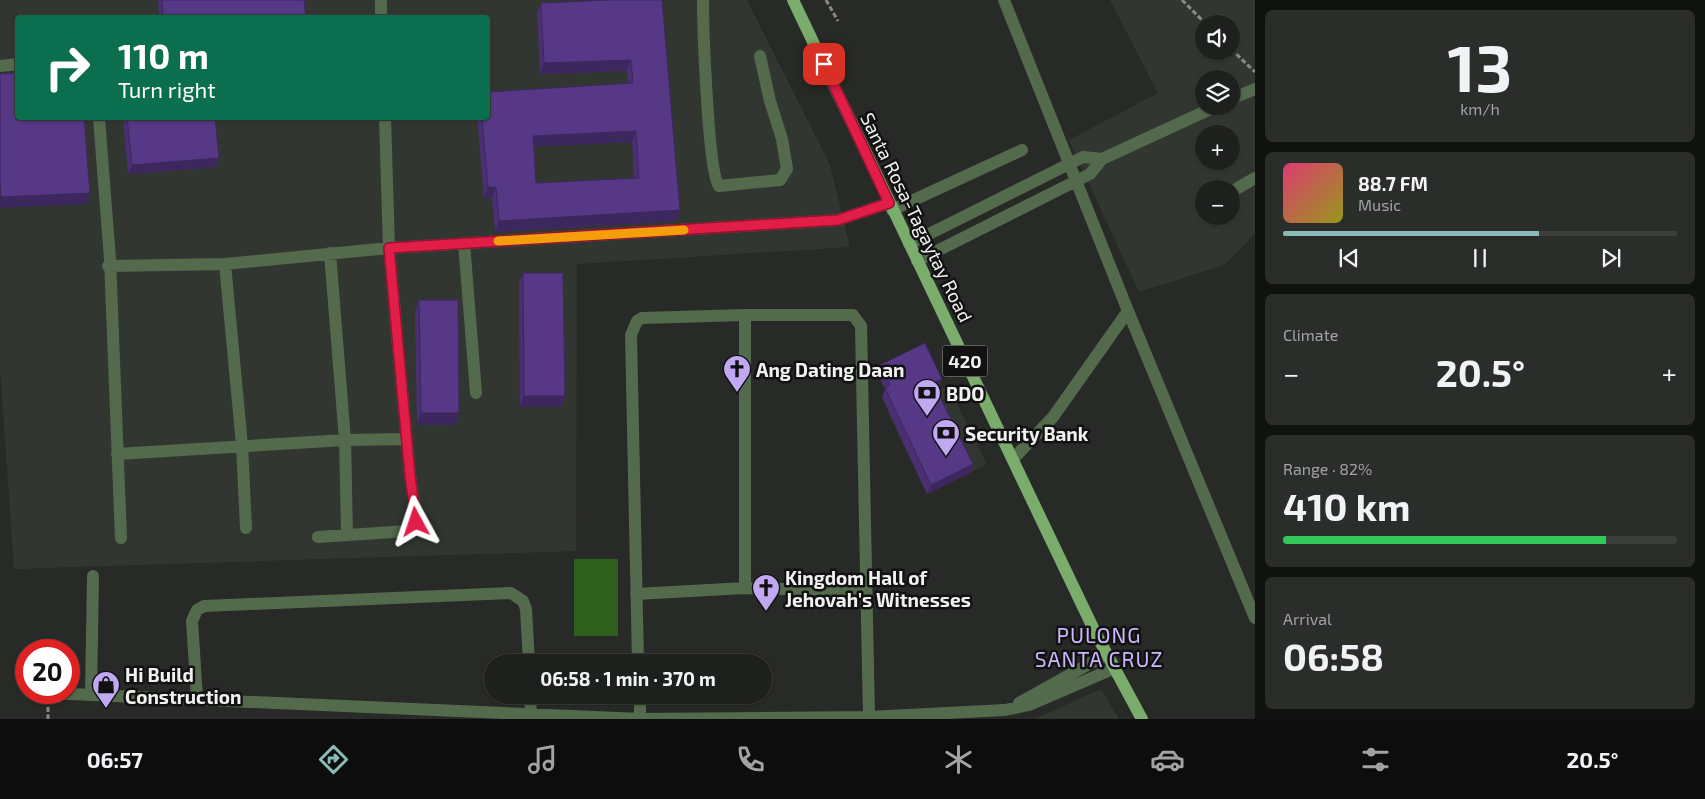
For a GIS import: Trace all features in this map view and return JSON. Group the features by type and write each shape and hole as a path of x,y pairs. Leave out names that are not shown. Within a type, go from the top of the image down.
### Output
{"main road":[{"name":"Santa Rosa-Tagaytay Road","path":"793,0 1107,654 1142,719"}],"street":[{"path":"381,0 381,15"},
{"path":"703,0 712,151 715,182 719,186 780,180 786,169 782,139 770,101 760,56"},
{"path":"1004,0 1128,311 1255,618"},
{"path":"0,66 15,64"},
{"path":"1240,96 1255,89"},
{"path":"917,261 1090,174 1102,159 1197,115"},
{"path":"99,120 110,259 108,266 121,538"},
{"path":"318,537 408,531 415,526 416,516 389,248 385,120"},
{"path":"108,266 225,264 389,248 838,220 891,207 1022,150"},
{"path":"909,244 1083,157 1102,159"},
{"path":"1240,187 1255,178"},
{"path":"464,244 476,393"},
{"path":"330,253 345,440 347,534"},
{"path":"225,264 242,445 246,528"},
{"path":"1013,459 1053,417 1128,311"},
{"path":"745,315 745,588"},
{"path":"638,654 631,335 637,321 642,318 745,315 853,315 859,322 869,717"},
{"path":"117,454 242,445 407,439"},
{"path":"91,694 92,576"},
{"path":"636,594 745,588 866,591"},
{"path":"197,698 192,621 198,610 204,606 511,593 522,601 526,609 528,654"},
{"path":"1014,708 1025,698 1107,654"},
{"path":"80,694 640,719 996,715 1014,708 1029,706 1115,668"},
{"path":"530,704 531,715"},
{"path":"640,704 640,719"}],"path":[{"path":"826,0 838,21"},
{"path":"1182,0 1197,15"},
{"path":"1240,58 1255,72"}],"shaded area":[{"path":"0,0 747,0 830,165 850,247 577,264 576,551 14,569 0,368"},
{"path":"1110,0 1255,0 1255,234 1224,265 1139,292 1069,140 1158,93"},
{"path":"948,386 987,464 927,494 889,415"},
{"path":"1101,689 1119,719 1034,719 1046,714"}],"green space":[{"path":"574,559 618,559 618,636 574,636"}],"building":[{"path":"162,0 304,0 306,15 163,15"},
{"path":"662,0 680,210 499,221 496,187 488,187 482,120 490,120 490,92 633,83 631,60 544,63 541,3","holes":["636,131 639,178 536,183 533,136"]},
{"path":"15,73 15,120 84,120 90,193 1,197 0,74"},
{"path":"127,120 215,120 219,158 132,165"},
{"path":"523,273 563,273 565,396 524,396"},
{"path":"419,300 458,300 459,413 421,413"},
{"path":"925,343 942,379 933,383 973,464 931,485 885,388 890,385 880,365"}],"slow traffic":[{"path":"498,241 684,230"}],"place":[{"name":"Ang Dating Daan","path":"737,393"},
{"name":"BDO","path":"927,417"},
{"name":"Security Bank","path":"946,457"},
{"name":"Kingdom Hall of Jehovah's Witnesses","path":"766,612"},
{"name":"Hi Build Construction","path":"106,709"}],"district":[{"name":"PULONG SANTA CRUZ","path":"1099,646"}],"route":[{"path":"416,522 389,248 838,220 889,203 824,64"}]}
